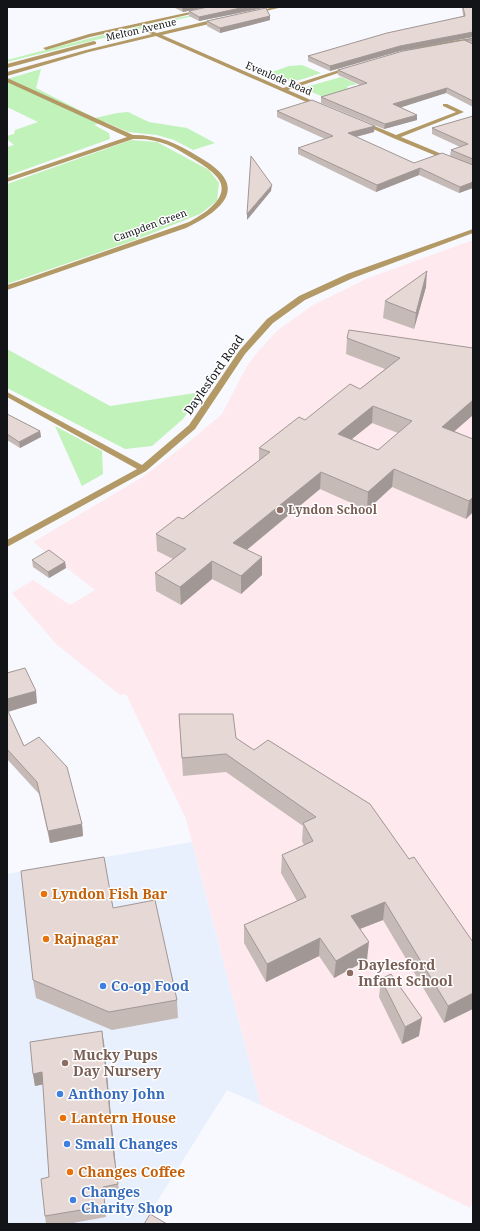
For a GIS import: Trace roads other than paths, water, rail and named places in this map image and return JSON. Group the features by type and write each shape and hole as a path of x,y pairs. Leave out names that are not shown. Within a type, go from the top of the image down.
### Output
{"street":[{"name":"Melton Avenue","path":"39,50 89,36 220,7"},
{"path":"244,14 281,7"},
{"name":"Melton Avenue","path":"138,32 223,12"},
{"name":"Melton Avenue","path":"7,74 156,34 229,18"},
{"name":"Evenlode Road","path":"146,30 325,108"},
{"path":"392,55 427,46 473,40"},
{"name":"Melton Avenue","path":"7,66 101,41"},
{"path":"282,90 355,66"},
{"name":"Campden Green","path":"7,80 132,137"},
{"path":"396,137 461,112 445,105"},
{"path":"360,122 473,169"},
{"name":"Campden Green","path":"7,180 132,137 146,136 162,139 181,148 216,171 223,180 225,190 220,202 202,217 190,223 53,270 7,288"},
{"name":"Daylesford Road","path":"7,544 143,469 192,427 242,353 270,321 302,298 350,276 473,232"},
{"path":"7,394 143,469"}],"place":[{"name":"Lyndon School","path":"280,510"},
{"name":"Lyndon Fish Bar","path":"44,894"},
{"name":"Rajnagar","path":"46,939"},
{"name":"Daylesford Infant School","path":"350,973"},
{"name":"Co-op Food","path":"103,986"},
{"name":"Mucky Pups Day Nursery","path":"65,1063"},
{"name":"Anthony John","path":"60,1094"},
{"name":"Lantern House","path":"63,1118"},
{"name":"Small Changes","path":"67,1144"},
{"name":"Changes Coffee","path":"70,1172"},
{"name":"Changes Charity Shop","path":"73,1200"}]}
